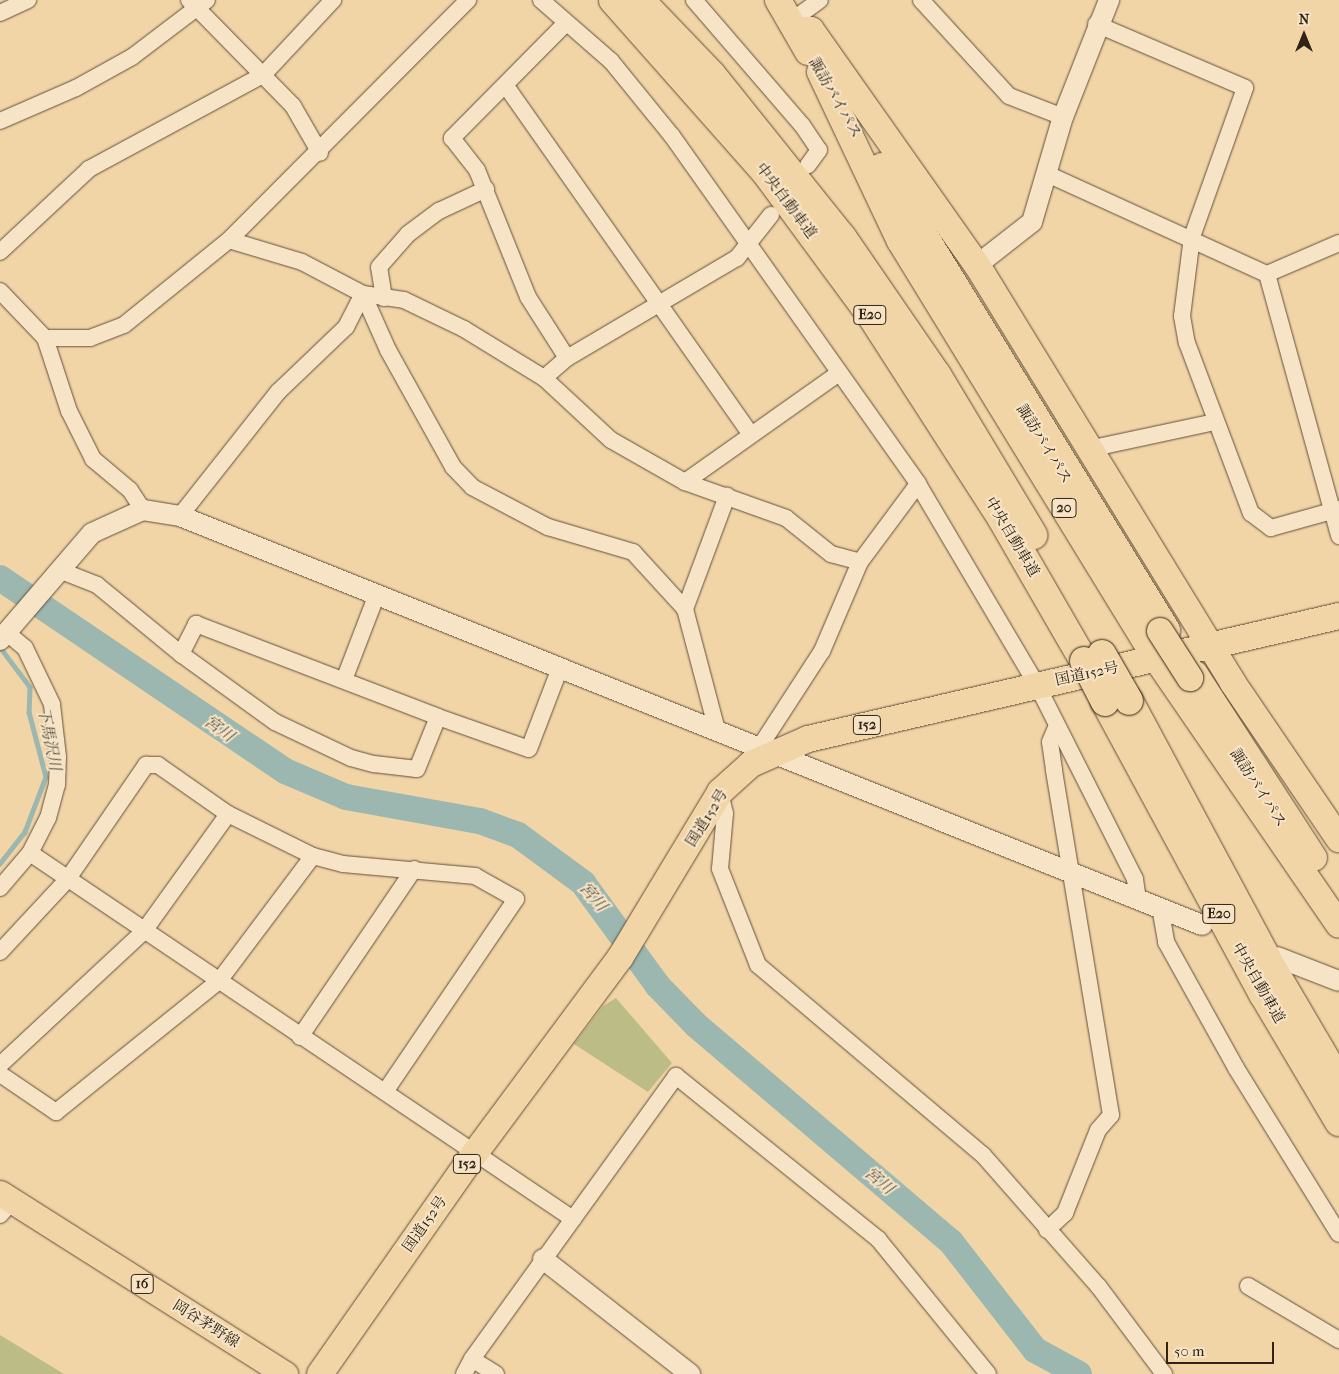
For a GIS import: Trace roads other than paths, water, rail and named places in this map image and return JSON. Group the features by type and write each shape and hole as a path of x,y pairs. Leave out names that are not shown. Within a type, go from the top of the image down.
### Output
{"highway":[{"name":"中央自動車道","path":"613,0 766,173 870,314 1093,657"},
{"name":"中央自動車道","path":"640,0 718,82 842,238 937,375 1117,701 1339,1082"},
{"name":"諏訪バイパス","path":"778,0 919,244 1164,630"},
{"name":"諏訪バイパス","path":"798,15 925,241 1192,676 1255,786 1339,906"},
{"path":"798,15 811,30 977,265 1089,450 1214,644 1275,749 1339,840"},
{"name":"20","path":"820,72 900,241 1157,660 1339,924"},
{"name":"国道152号","path":"320,1374 475,1153 620,958 654,906 720,792 765,750 1339,616"},
{"name":"諏訪バイパス","path":"1192,676 1339,894"},
{"name":"中央自動車道","path":"1117,701 1263,994 1339,1122"}],"main road":[{"name":"岡谷茅野線","path":"4,1203 285,1374"}],"street":[{"path":"0,13 28,0"},
{"path":"0,252 89,169 263,75 332,0"},
{"path":"45,338 90,338 124,325 229,240 320,153 468,0"},
{"path":"541,0 565,24 611,61 750,244 918,484 1037,685 1056,728 1135,879 1138,900"},
{"path":"694,0 802,125 819,150 808,165"},
{"path":"798,15 820,0"},
{"path":"921,0 1009,96 1063,117"},
{"path":"977,265 1032,222 1063,117 1096,24 1109,0"},
{"path":"0,121 76,88 132,57 198,3 292,106 320,153"},
{"path":"565,24 506,86 452,138 486,189 528,297 567,358"},
{"path":"1096,24 1246,88 1192,237 1182,316 1186,343 1251,513 1271,528 1335,510"},
{"path":"506,86 751,434"},
{"path":"1045,173 1192,237 1267,274 1335,510 1339,536"},
{"path":"384,298 379,267 408,234 439,211 486,189"},
{"path":"544,378 567,358 737,258 750,244 771,215"},
{"path":"229,240 302,262 363,294 404,300 464,329 544,378 611,440 685,482 786,518 831,554 860,562"},
{"path":"1267,274 1339,243"},
{"path":"0,290 45,338 70,411 93,459 130,490 144,510"},
{"path":"180,516 278,392 346,327 363,294"},
{"path":"363,294 388,350 452,467 472,487 548,527 633,552 685,608 717,730"},
{"path":"685,482 839,373"},
{"path":"1089,450 1215,422"},
{"path":"765,750 822,651 860,562 918,484"},
{"path":"685,608 727,496"},
{"path":"0,888 30,853 48,818 57,786 58,727 41,678 24,648 5,634 92,533 144,510 180,516 1202,925"},
{"path":"55,575 97,585 181,654 276,722 374,764 418,769 438,716"},
{"path":"344,680 377,594"},
{"path":"181,654 196,624 529,750 560,668"},
{"path":"1047,1230 1065,1213 1098,1130 1111,1116 1050,742 1056,728"},
{"path":"0,952 67,880 146,765 158,765 228,814 313,856 343,864 475,876 516,899 385,1092"},
{"path":"720,792 725,813 720,869 758,965 983,1155 1099,1287 1164,1374"},
{"path":"0,1065 144,931 228,814"},
{"path":"30,853 67,880 573,1219"},
{"path":"0,1074 56,1112 219,981 313,856"},
{"path":"300,1037 414,869"},
{"path":"1160,907 1166,942 1236,1068 1336,1224"},
{"path":"1277,957 1339,981"},
{"path":"464,1374 472,1359 543,1259 676,1076 878,1239 988,1374"},
{"path":"543,1259 690,1374"},
{"path":"1248,1286 1339,1340"},
{"path":"472,1359 496,1374"}],"waterway":[{"name":"宮川","path":"0,578 285,771 346,797 480,821 518,835 583,883 658,986 696,1025 951,1242 1035,1350 1079,1374"},
{"name":"下馬沢川","path":"0,647 30,687 29,712 46,777 25,832 0,864"}]}
